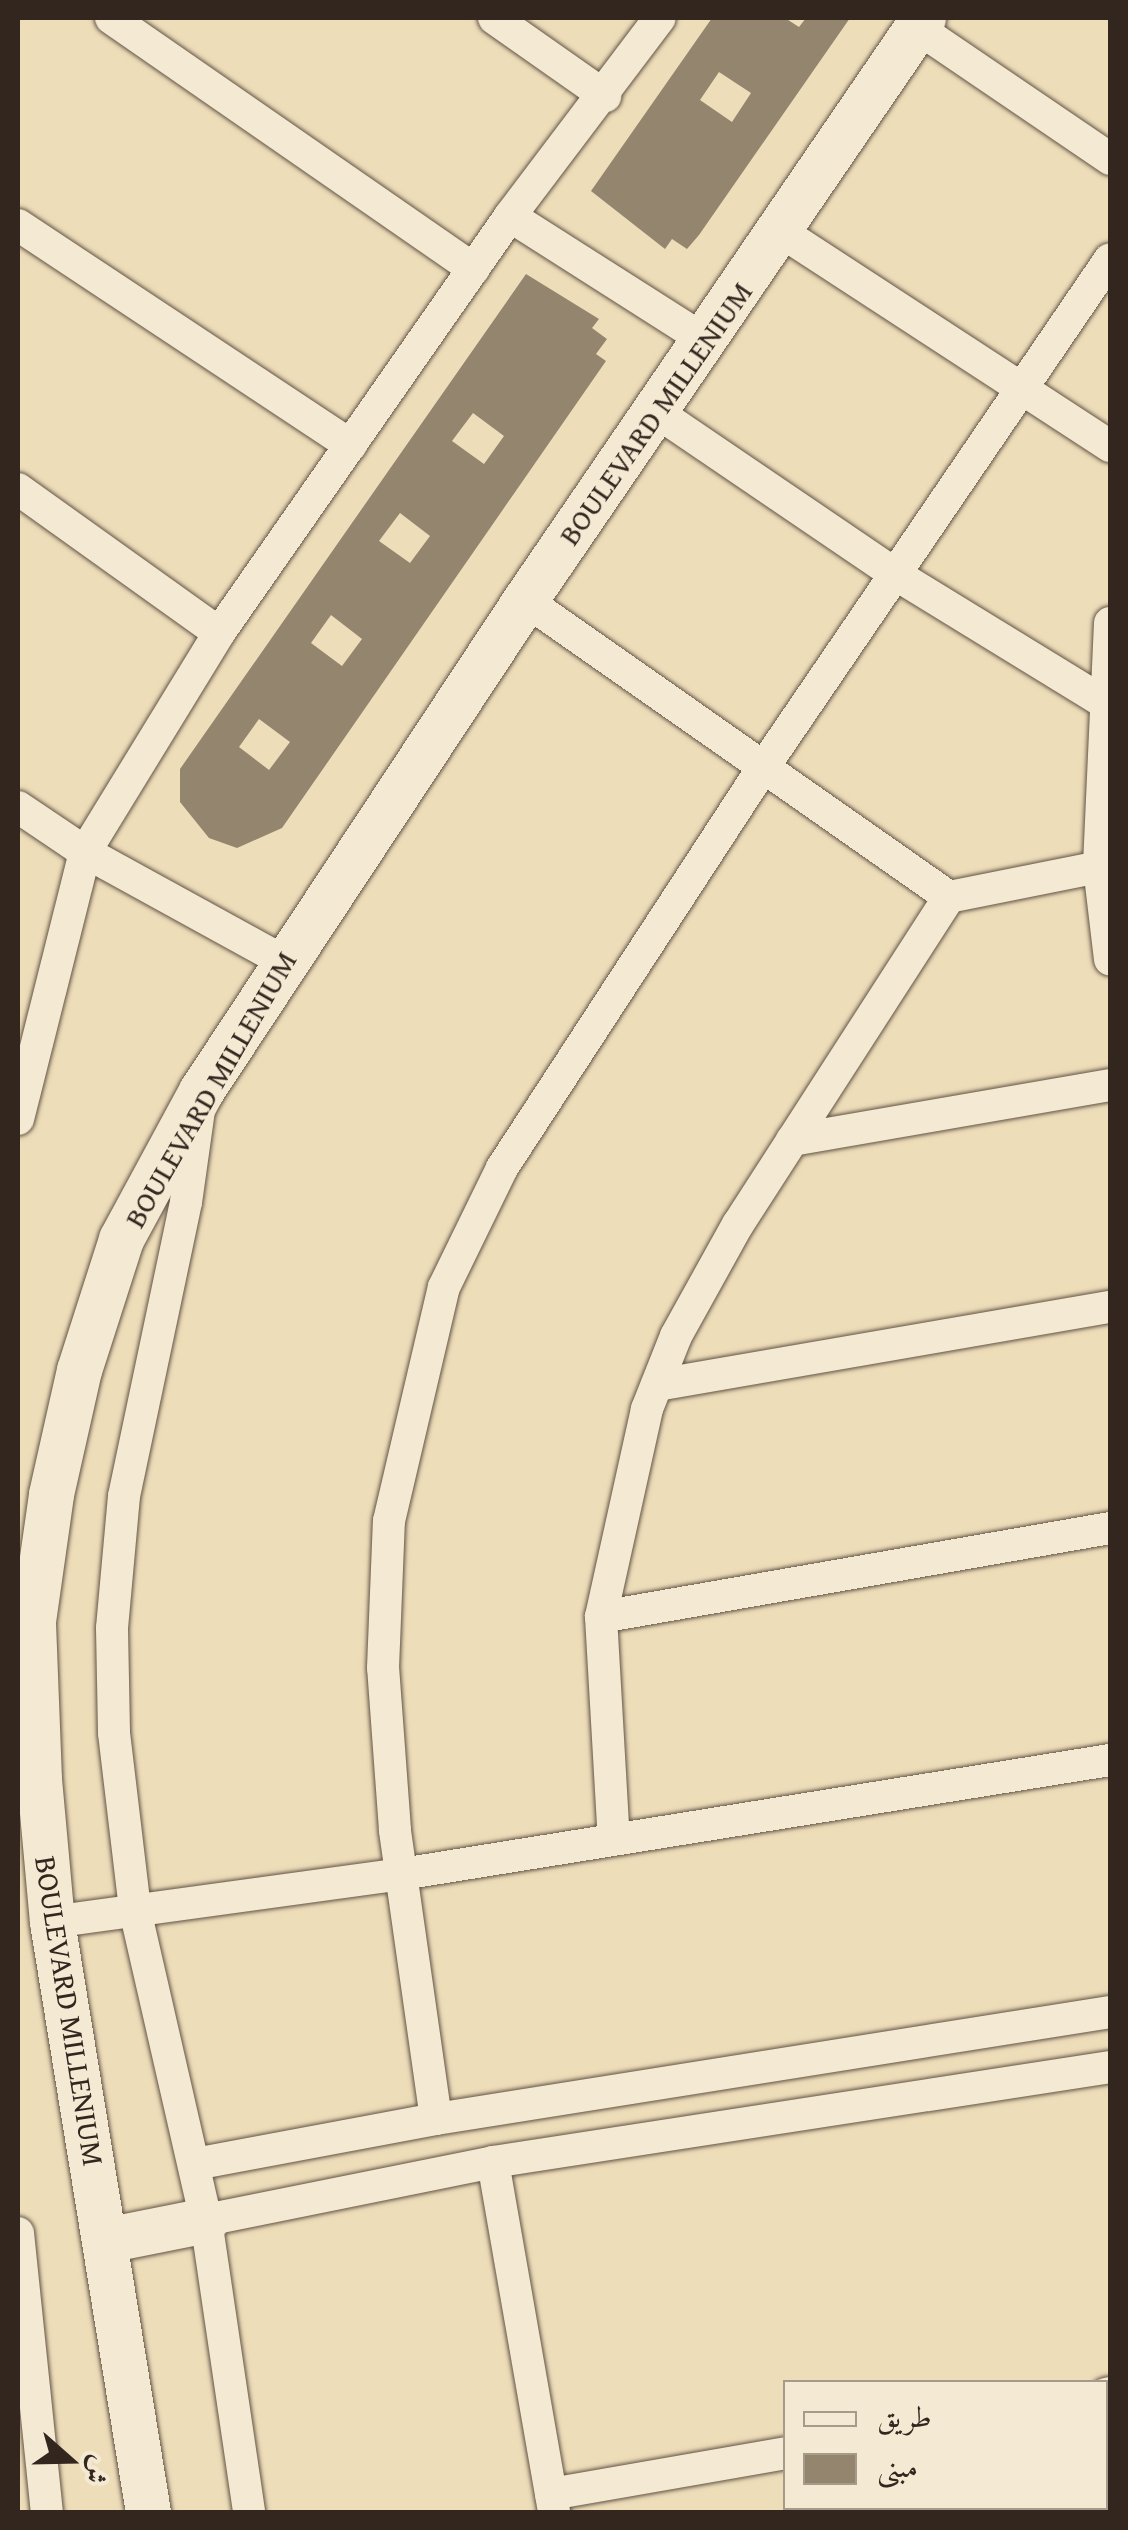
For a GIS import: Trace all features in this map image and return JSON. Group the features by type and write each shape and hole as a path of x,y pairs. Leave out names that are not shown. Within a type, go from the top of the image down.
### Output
{"main road":[{"name":"BOULEVARD MILLENIUM","path":"148,2512 52,1922 34,1621 51,1494 79,1370 121,1239 201,1090 525,600 658,413 919,22"},
{"path":"106,2240 206,2220"}],"street":[{"path":"111,18 474,269"},
{"path":"494,18 606,96"},
{"path":"18,1119 85,852 220,633 510,216 606,96 660,18"},
{"path":"919,22 1110,159"},
{"path":"510,216 706,340"},
{"path":"18,225 351,445"},
{"path":"780,231 1024,386 1110,446"},
{"path":"436,2119 402,1874 383,1668 389,1521 444,1287 502,1168 765,764 1110,259"},
{"path":"658,413 896,574 1106,705"},
{"path":"18,490 220,633"},
{"path":"525,600 765,764 949,897"},
{"path":"1110,623 1099,867 1110,958"},
{"path":"18,806 85,852 283,961"},
{"path":"614,1840 601,1616 657,1384 720,1256 949,897 1099,867"},
{"path":"792,1140 1110,1085"},
{"path":"201,1090 186,1202 124,1496 114,1609 114,1733 134,1910 206,2220 249,2512"},
{"path":"657,1384 1110,1307"},
{"path":"601,1616 1110,1528"},
{"path":"52,1922 402,1874 1110,1760"},
{"path":"195,2164 436,2119 1110,2012"},
{"path":"206,2220 494,2162 1110,2067"},
{"path":"494,2162 552,2503 783,2454"},
{"path":"18,2233 47,2512"}],"building":[{"path":"712,18 785,18 799,27 806,18 850,18 687,249 672,239 665,249 591,191","holes":["719,72 751,93 732,122 700,100"]},
{"path":"526,274 599,319 592,328 607,339 596,354 606,361 282,828 237,848 209,838 180,802 180,769","holes":["473,413 504,436 484,464 452,441","400,513 430,536 410,563 379,541","331,615 362,639 342,666 311,643","259,719 290,742 269,770 239,747"]}]}
